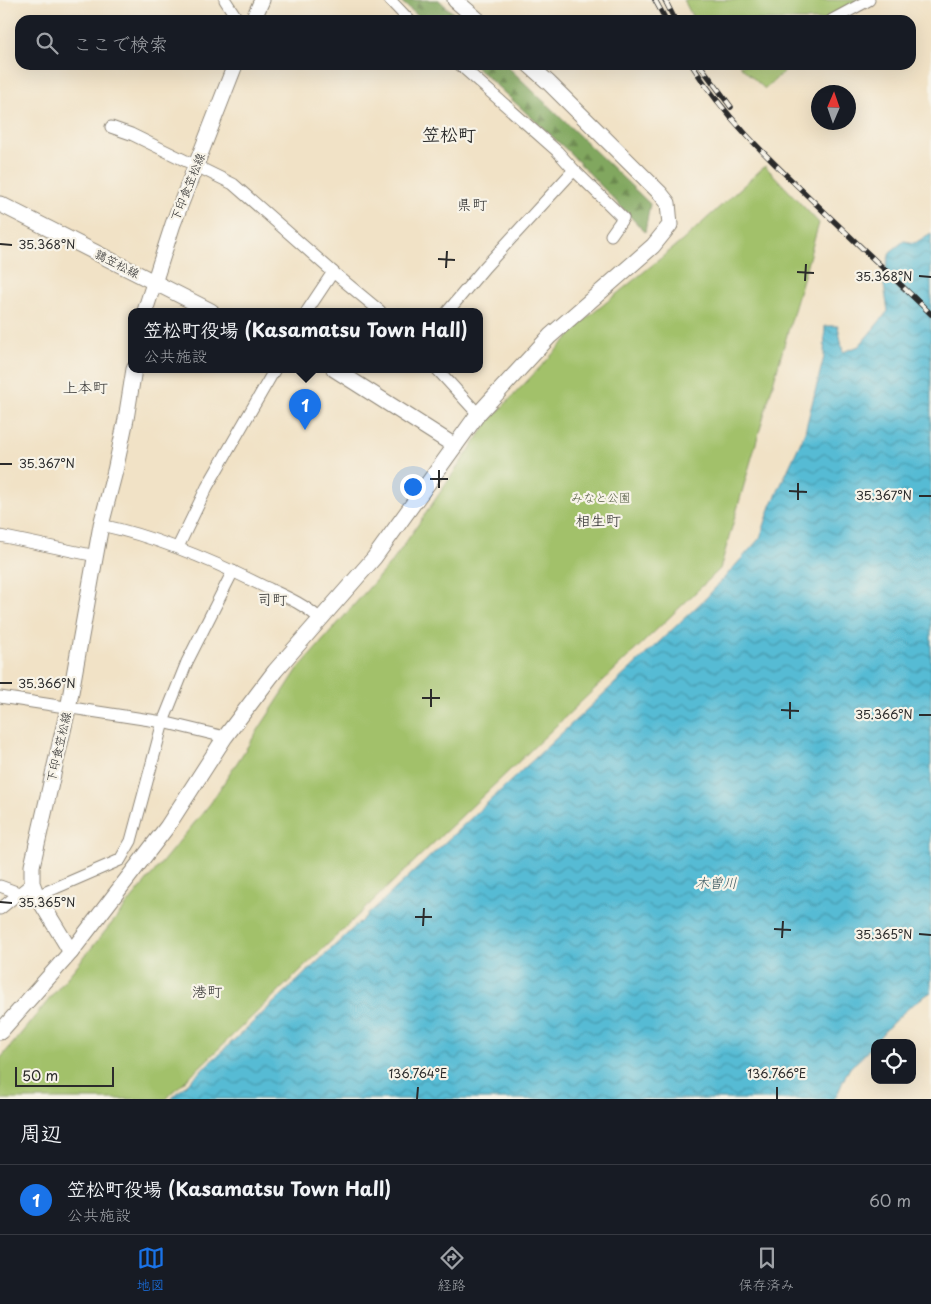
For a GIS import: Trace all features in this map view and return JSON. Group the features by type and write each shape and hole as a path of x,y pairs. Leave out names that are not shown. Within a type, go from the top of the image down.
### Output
{"street":[{"path":"225,0 235,15"},
{"path":"255,15 262,0"},
{"path":"390,0 404,15"},
{"path":"455,0 472,15"},
{"path":"841,15 869,0"},
{"name":"下印食笠松線","path":"147,308 173,224 233,70"},
{"path":"466,70 557,151 623,218 611,235"},
{"path":"0,1032 71,952 167,827 225,737 275,672 374,558 478,414 550,336 653,246 670,225 668,203 660,193 535,70"},
{"path":"111,127 131,134 234,184 376,308"},
{"path":"450,308 485,266 574,170"},
{"name":"鶉笠松線","path":"0,204 154,284 205,308"},
{"path":"309,308 333,272"},
{"name":"下印食笠松線","path":"34,890 32,866 68,709 101,525 126,420 133,373"},
{"path":"178,547 206,486 273,373"},
{"path":"340,373 455,446"},
{"path":"441,373 478,414"},
{"path":"101,525 132,531 178,547 307,607 320,619"},
{"path":"0,536 96,556"},
{"path":"0,909 18,893 34,890 120,860 131,841 162,722 187,662 233,571"},
{"path":"0,697 162,722 225,737"},
{"path":"0,886 18,893"},
{"path":"34,890 71,952"}],"green space":[{"path":"399,0 439,0 455,15 417,15"},
{"path":"684,0 859,0 843,15 692,15"},
{"path":"479,70 511,70 650,204 645,232 569,152"},
{"path":"744,70 786,70 765,89"},
{"name":"みなと公園","path":"765,166 819,223 720,569 166,1099 0,1099 0,1059 210,804 298,669 395,558 490,420 587,318 682,241"}],"water":[{"name":"木曽川","path":"931,233 931,992 903,1013 878,1039 871,1039 871,1047 852,1066 834,1099 171,1099 707,597 760,538 771,506 804,435 824,357 825,326 838,326 843,352 859,346 888,311 883,279 890,252 904,241 915,243"}],"railway":[{"path":"655,0 663,15"},
{"path":"665,0 672,15"},
{"path":"695,70 732,119 762,151 931,314"},
{"path":"704,70 731,107"}],"place":[{"name":"笠松町役場 (Kasamatsu Town Hall)","path":"305,430"}],"district":[{"name":"笠松町","path":"449,135"},
{"name":"県町","path":"472,205"},
{"name":"上本町","path":"85,388"},
{"name":"相生町","path":"598,521"},
{"name":"司町","path":"272,600"},
{"name":"港町","path":"207,992"}]}
